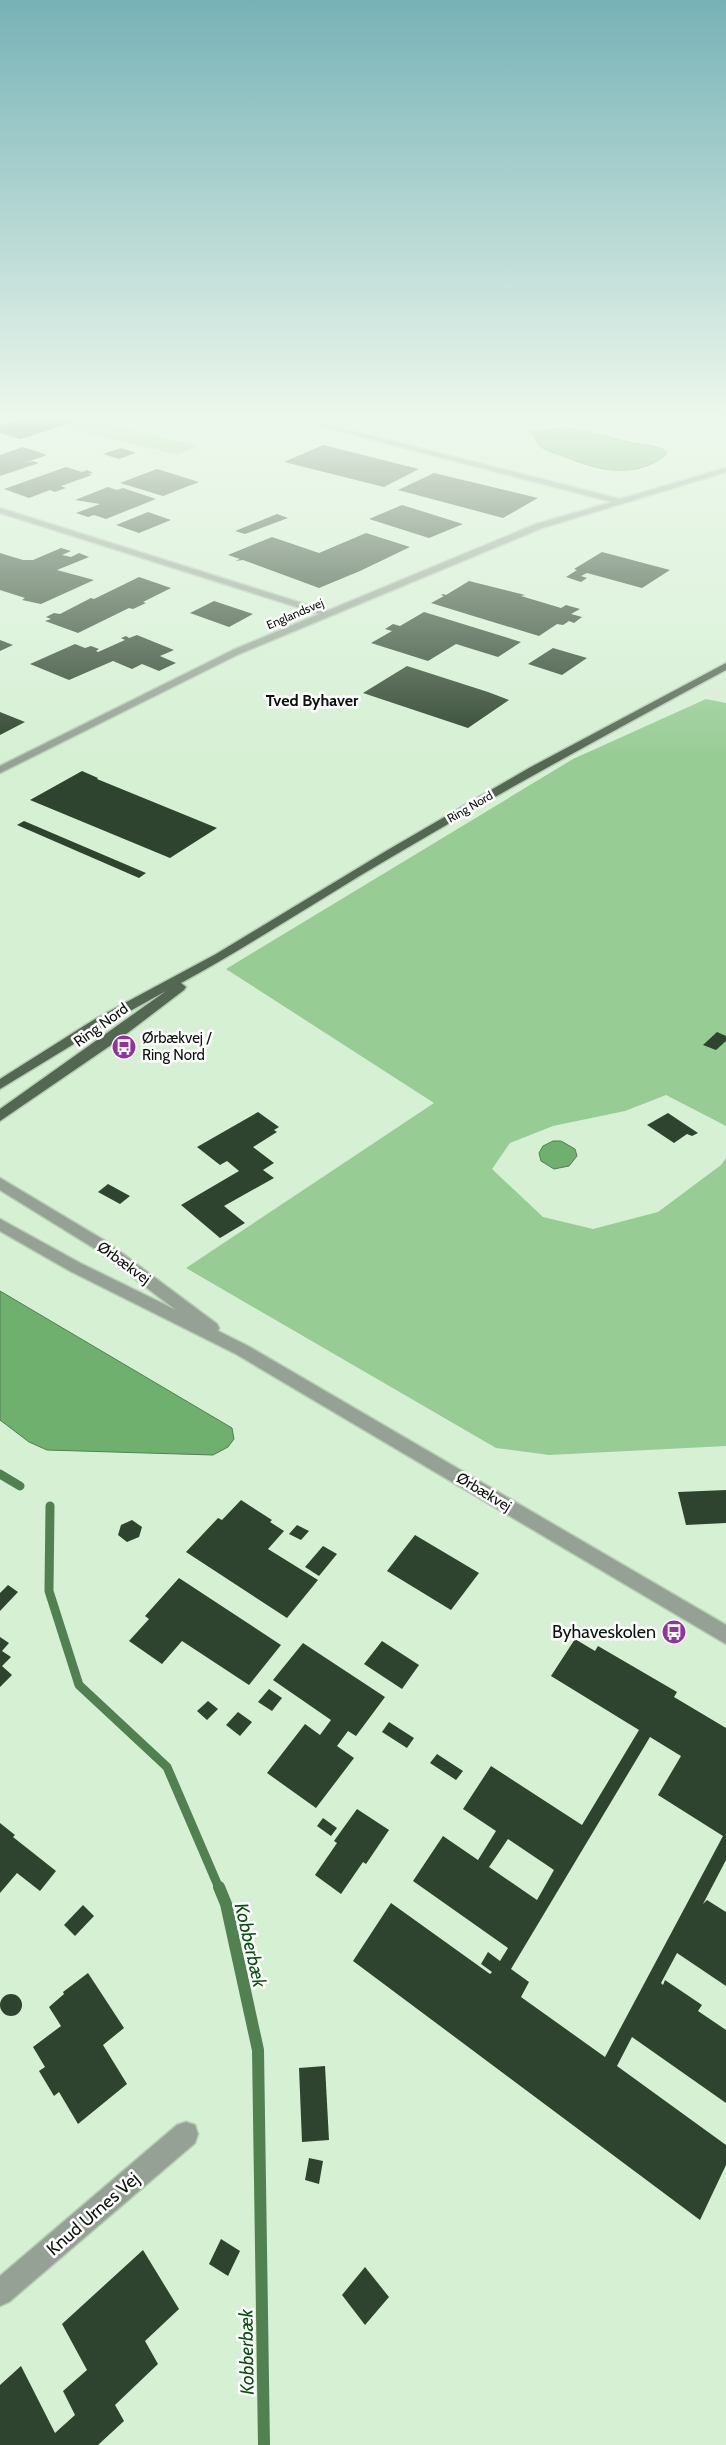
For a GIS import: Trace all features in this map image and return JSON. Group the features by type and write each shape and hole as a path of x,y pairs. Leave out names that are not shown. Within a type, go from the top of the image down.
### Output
{"main road":[{"name":"Ring Nord","path":"0,1085 100,1022 220,957 390,853 533,770 726,666"},
{"name":"Ring Nord","path":"0,1116 112,1038 220,957"}],"street":[{"path":"69,532 327,614"},
{"name":"Englandsvej","path":"0,770 236,652 524,532"},
{"name":"Ørbækvej","path":"0,1184 102,1246 242,1350"},
{"name":"Ørbækvej","path":"0,1224 75,1267 242,1350 726,1635"},
{"name":"Knud Urnes Vej","path":"0,2293 186,2134"}],"shaded area":[{"path":"706,699 726,703 726,1126 666,1095 625,1111 553,1126 510,1143 492,1169 543,1217 593,1229 658,1212 721,1165 726,1158 726,1446 549,1455 496,1448 186,1268 434,1103 226,969 573,759"},
{"path":"553,1141 561,1141 575,1149 577,1156 569,1166 554,1169 541,1161 539,1153 543,1146"},
{"path":"0,1291 232,1428 234,1439 228,1447 213,1455 47,1450 29,1442 0,1420"}],"building":[{"path":"410,532 443,532 429,538"},
{"path":"366,533 410,547 319,588 243,560 235,561 240,559 228,555 272,537 319,553"},
{"path":"61,548 71,551 62,555 71,557 79,553 89,557 57,570 94,580 41,604 22,600 25,598 0,590 0,553 23,560 33,560"},
{"path":"602,552 670,570 642,588 587,573 581,576 587,578 581,582 566,577 577,570 574,569"},
{"path":"139,577 171,588 143,602 146,603 133,609 129,608 78,633 45,621 51,619 46,617 54,613 60,614"},
{"path":"469,581 525,595 521,596 561,608 566,605 580,609 571,614 582,617 574,623 569,621 563,625 557,624 539,636 431,603 444,596 441,595 446,595"},
{"path":"214,601 253,614 229,627 190,613"},
{"path":"424,612 521,642 498,657 456,644 428,661 371,643 392,631 385,629 393,624 400,626"},
{"path":"137,635 174,650 160,656 176,663 159,671 142,664 132,669 113,661 69,680 30,664 75,644 85,648 91,646 99,649 96,651 98,652 125,640 121,638"},
{"path":"0,640 13,645 0,651"},
{"path":"553,648 587,658 562,675 528,664"},
{"path":"407,666 509,700 468,728 363,693"},
{"path":"0,712 25,722 0,735"},
{"path":"82,771 97,779 217,828 170,858 30,800"},
{"path":"24,821 146,873 139,878 17,825"},
{"path":"717,1032 726,1036 726,1041 716,1050 703,1045"},
{"path":"258,1112 279,1127 274,1130 277,1132 253,1147 274,1163 263,1170 274,1178 224,1206 245,1223 220,1238 181,1205 239,1171 227,1161 220,1165 197,1147"},
{"path":"668,1113 698,1133 692,1136 687,1134 674,1143 647,1125"},
{"path":"108,1184 130,1196 120,1204 98,1192"},
{"path":"726,1490 726,1523 686,1525 678,1492"},
{"path":"241,1500 272,1520 270,1522 284,1531 268,1549 318,1580 287,1618 186,1552 218,1518 222,1520"},
{"path":"132,1520 142,1527 139,1537 127,1542 118,1535 121,1525"},
{"path":"297,1525 309,1531 301,1540 289,1534"},
{"path":"415,1535 479,1573 451,1610 387,1571"},
{"path":"323,1546 337,1554 319,1576 305,1567"},
{"path":"179,1578 281,1645 249,1685 182,1641 162,1664 129,1641 149,1619 145,1616"},
{"path":"8,1585 18,1592 0,1611 0,1593"},
{"path":"0,1637 9,1643 2,1651 11,1657 2,1666 12,1675 0,1687"},
{"path":"575,1639 595,1651 598,1646 677,1692 674,1697 726,1728 726,1860 703,1904 707,1900 726,1912 726,1986 677,1953 661,1983 663,1985 665,1980 702,2005 698,2011 726,2030 726,2103 632,2037 617,2066 726,2145 726,2165 700,2220 353,1961 391,1903 490,1974 492,1972 481,1964 488,1952 500,1961 508,1948 413,1881 443,1836 478,1860 496,1831 463,1809 491,1766 582,1825 639,1730 551,1676","holes":["650,1737 681,1756 658,1795 723,1836 605,2057 521,1997 529,1982 511,1969","508,1839 554,1870 537,1900 489,1867"]},
{"path":"382,1641 419,1665 402,1689 364,1664"},
{"path":"303,1643 385,1697 356,1736 348,1731 337,1746 354,1758 316,1808 267,1773 305,1724 320,1735 331,1720 273,1680"},
{"path":"269,1689 282,1698 272,1711 258,1702"},
{"path":"208,1701 218,1709 207,1720 197,1711"},
{"path":"238,1712 252,1722 240,1736 226,1725"},
{"path":"389,1722 414,1738 407,1748 382,1732"},
{"path":"437,1754 463,1771 456,1780 430,1763"},
{"path":"357,1809 389,1830 366,1864 363,1862 341,1894 315,1875 337,1843 334,1841"},
{"path":"323,1818 337,1828 331,1836 317,1826"},
{"path":"0,1823 15,1835 13,1837 56,1871 40,1891 17,1873 0,1893"},
{"path":"83,1905 94,1916 75,1936 64,1925"},
{"path":"88,1973 124,2028 103,2045 127,2084 78,2124 59,2092 54,2096 39,2071 45,2067 33,2047 61,2026 49,2007 64,1994 63,1992"},
{"path":"11,1994 19,1997 22,2005 19,2013 11,2016 3,2013 0,2005 3,1997"},
{"path":"325,2066 329,2140 302,2142 299,2068"},
{"path":"309,2158 323,2161 319,2184 305,2180"},
{"path":"221,2239 240,2251 228,2276 209,2264"},
{"path":"143,2250 179,2309 145,2341 158,2364 115,2405 124,2421 98,2445 0,2445 0,2385 21,2366 55,2433 75,2415 63,2391 87,2370 62,2324"},
{"path":"365,2267 389,2297 365,2325 342,2295"}],"waterway":[{"name":"Kobberbæk","path":"0,1474 20,1486"},
{"name":"Kobberbæk","path":"50,1506 49,1591 79,1685 167,1767 219,1888"},
{"name":"Kobberbæk","path":"219,1887 226,1904 258,2050 264,2445"}],"place":[{"name":"Ørbækvej / Ring Nord","path":"124,1047"},
{"name":"Byhaveskolen","path":"674,1632"}],"district":[{"name":"Tved Byhaver","path":"312,700"}]}
